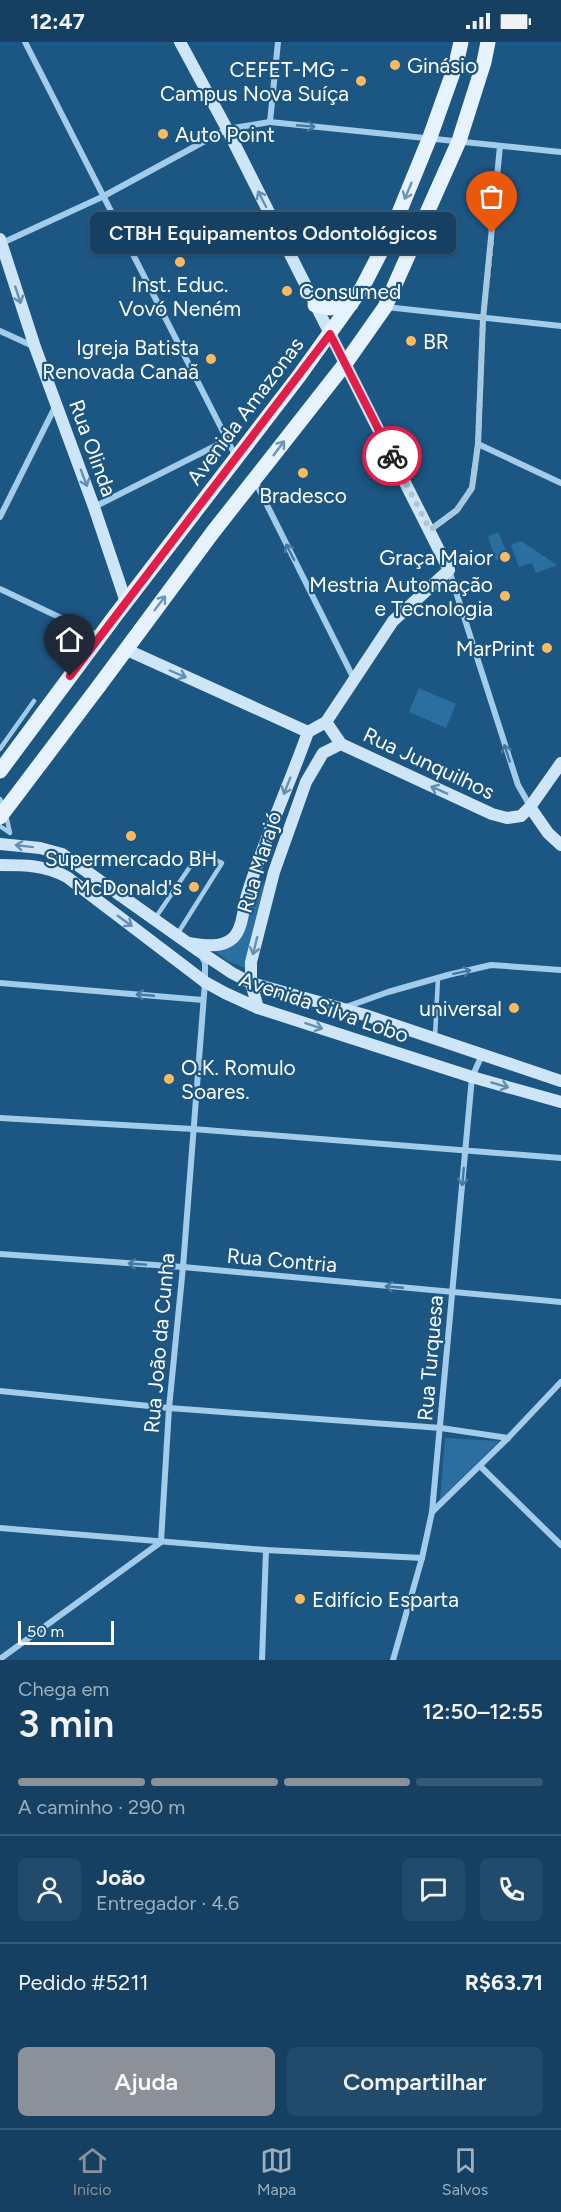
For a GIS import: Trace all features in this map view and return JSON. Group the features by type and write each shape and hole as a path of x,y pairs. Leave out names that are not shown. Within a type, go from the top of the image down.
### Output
{"main road":[{"name":"Avenida Amazonas","path":"0,771 330,334 362,288 392,230 430,137 456,64 461,42"},
{"path":"0,817 213,532 345,364 385,307 459,141 488,42"},
{"path":"315,305 330,308 351,304"}],"street":[{"path":"25,42 236,457"},
{"path":"180,42 227,129 449,570 518,785 548,833 561,845"},
{"path":"270,122 278,42"},
{"path":"1,241 102,197 227,129 270,122 561,152"},
{"path":"430,530 457,510 472,488 478,444 483,319 501,146"},
{"name":"Rua Olinda","path":"1,241 35,346 126,602"},
{"path":"385,307 561,326"},
{"path":"0,331 35,346"},
{"path":"0,517 56,405"},
{"path":"94,507 227,440"},
{"path":"478,444 561,483"},
{"path":"255,481 354,679"},
{"path":"125,649 308,732 326,722 393,621 449,570"},
{"path":"0,589 99,637"},
{"name":"Rua Junquilhos","path":"326,722 341,744 492,814 507,818 520,816 530,807"},
{"name":"Rua Marajó","path":"181,939 211,945 226,943 234,937 247,895 308,732"},
{"name":"Rua Marajó","path":"258,1008 251,983 251,962 284,838 306,782 323,753 341,744"},
{"path":"530,807 561,763"},
{"path":"247,895 284,838"},
{"name":"Avenida Silva Lobo","path":"0,844 40,848 62,854 181,939 251,983 365,1016 561,1081"},
{"name":"Avenida Silva Lobo","path":"0,865 33,865 51,869 67,877 205,982 258,1008 472,1077 561,1102"},
{"name":"Rua João da Cunha","path":"161,1542 169,1408 183,1268 205,982 205,963 199,951"},
{"path":"341,1009 366,999 491,965 561,970"},
{"path":"0,983 203,1000"},
{"path":"365,1016 360,1006 366,999"},
{"name":"Rua Turquesa","path":"393,1660 422,1558 432,1512 472,1077 482,1055"},
{"path":"0,1118 193,1129 561,1158"},
{"name":"Rua Contria","path":"0,1254 561,1302"},
{"path":"432,1512 561,1382"},
{"path":"0,1391 169,1408 441,1428 507,1438"},
{"path":"480,1466 561,1545"},
{"path":"0,1528 267,1550 422,1558"},
{"path":"0,1659 161,1542"},
{"path":"262,1660 267,1550"}],"lane":[{"path":"0,749 34,701"},
{"path":"0,799 10,833 0,826"},
{"path":"154,919 200,852 222,863 181,939"},
{"path":"435,1040 438,978"}],"shaded area":[{"path":"498,532 508,555 496,561 488,537"},
{"path":"521,541 557,565 536,573 532,563 519,567 511,545"},
{"path":"419,688 456,704 446,728 409,712"},
{"path":"265,881 245,968 227,961 215,951 249,913 255,894"},
{"path":"445,1438 499,1441 440,1500"}],"way so far":[{"path":"392,456 430,530 457,510 472,488 478,444 483,319 492,233"}],"place":[{"name":"Ginásio","path":"395,65"},
{"name":"CEFET-MG - Campus Nova Suíça","path":"361,81"},
{"name":"Auto Point","path":"163,134"},
{"name":"CTBH Equipamentos Odontológicos","path":"492,233"},
{"name":"Inst. Educ. Vovó Neném","path":"180,262"},
{"name":"Consumed","path":"287,291"},
{"name":"BR","path":"411,341"},
{"name":"Igreja Batista Renovada Canaã","path":"211,359"},
{"name":"Bradesco","path":"303,473"},
{"name":"Graça Maior","path":"505,557"},
{"name":"Mestria Automação e Tecnologia","path":"505,596"},
{"name":"MarPrint","path":"547,648"},
{"name":"Supermercado BH","path":"131,836"},
{"name":"McDonald's","path":"194,887"},
{"name":"universal","path":"514,1008"},
{"name":"O.K. Romulo Soares.","path":"169,1079"},
{"name":"Edifício Esparta","path":"300,1599"}],"route":[{"path":"70,676 330,334 392,456"}]}
